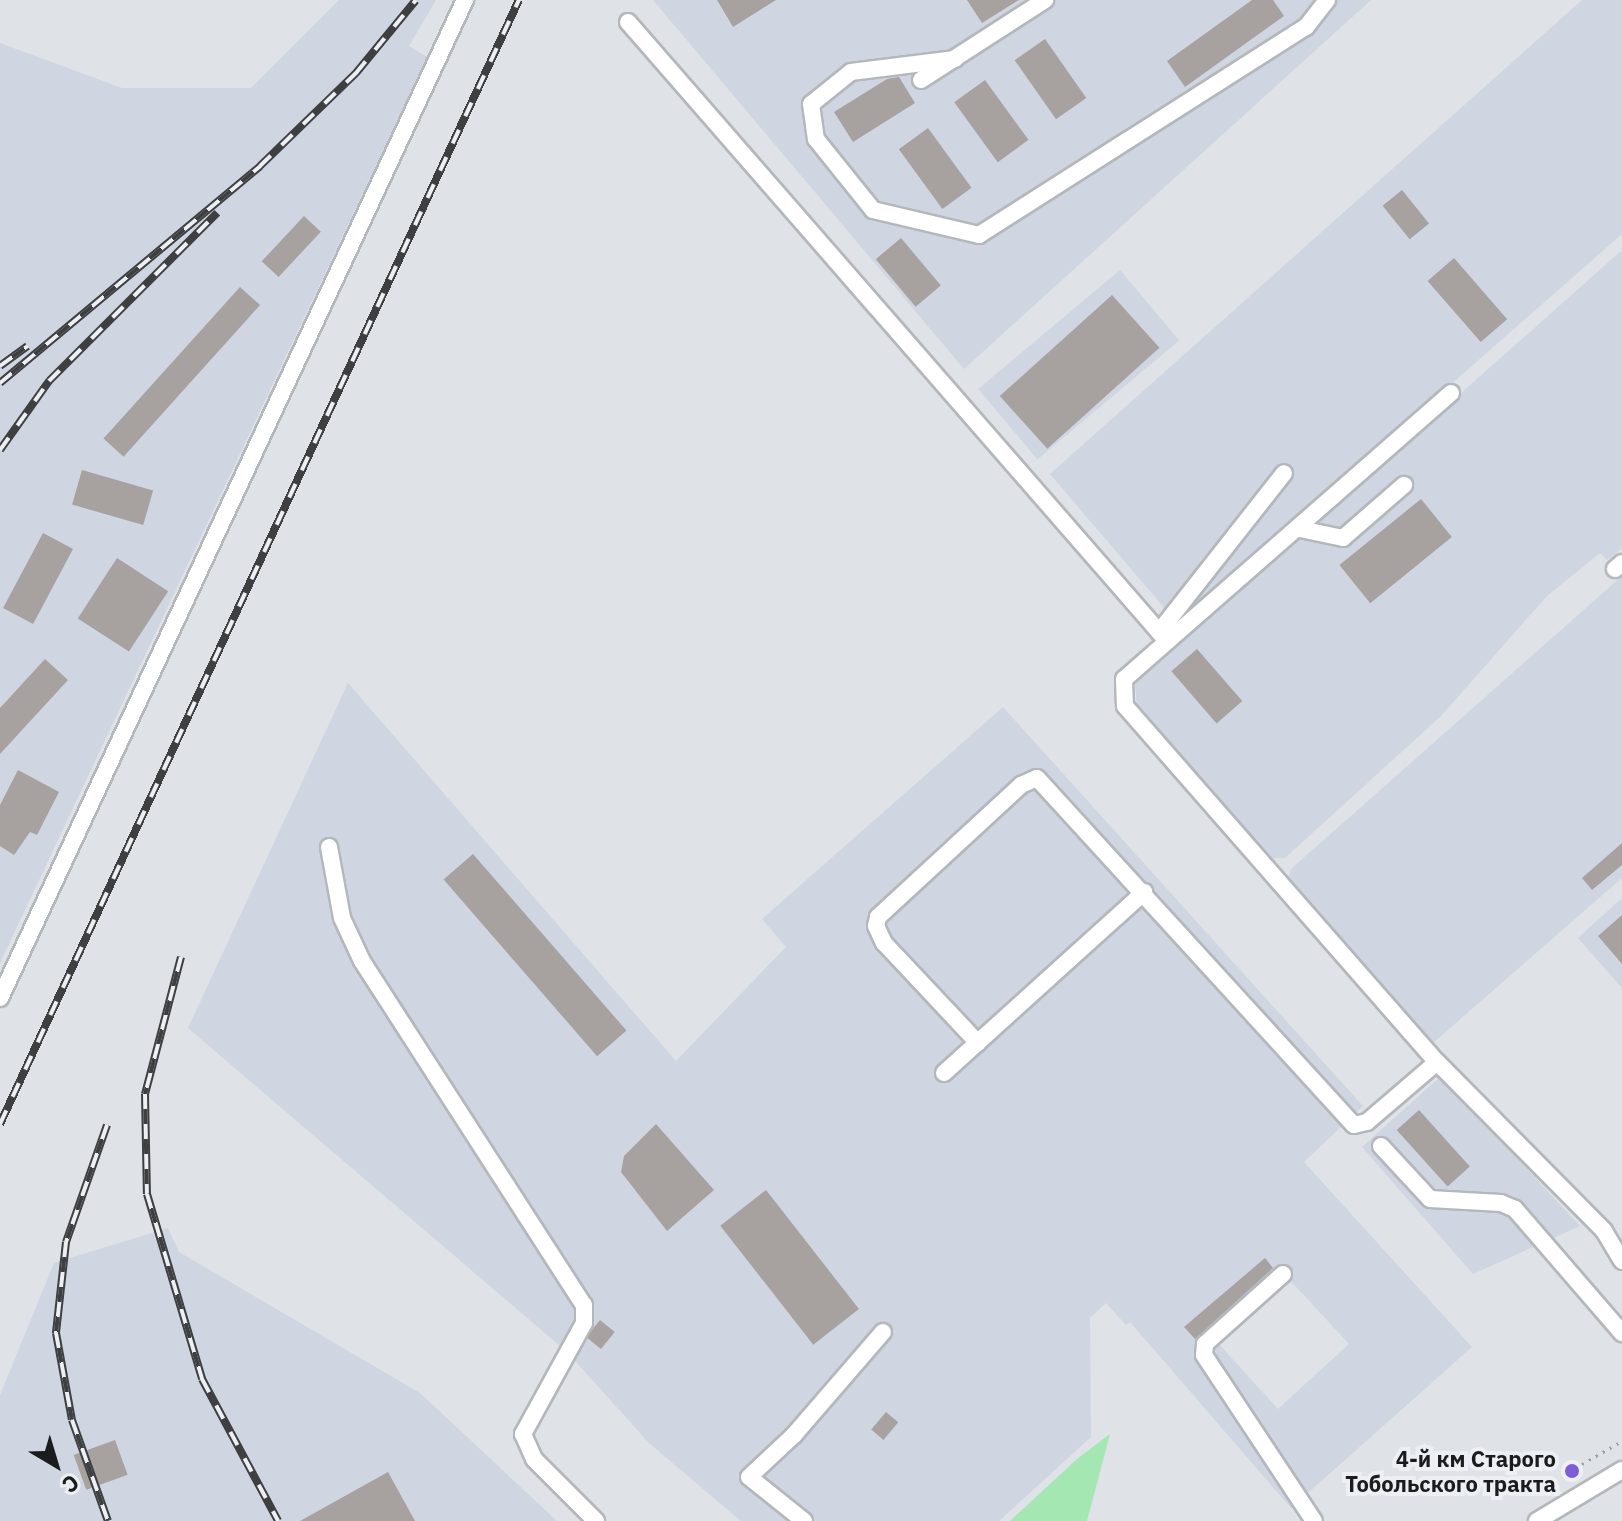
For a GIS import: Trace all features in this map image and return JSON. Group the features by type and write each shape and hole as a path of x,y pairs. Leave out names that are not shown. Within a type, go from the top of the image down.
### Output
{"street":[{"path":"0,998 465,0"},
{"path":"921,80 1045,0"},
{"path":"955,59 851,72 811,104 816,139 873,210 979,235 1306,27 1327,0"},
{"path":"628,22 1163,636"},
{"path":"1163,636 1300,529 1451,393"},
{"path":"1284,473 1163,636 1124,679 1125,706 1132,718 1437,1062 1604,1231 1622,1261"},
{"path":"1300,529 1343,538 1404,485"},
{"path":"978,1043 884,943 876,926 878,917 1021,785 1037,778 1044,781 1354,1125 1367,1122 1437,1062"},
{"path":"329,847 342,918 362,961 584,1305 584,1323 523,1434 534,1459 596,1521"},
{"path":"944,1073 1144,892"},
{"path":"1381,1146 1430,1199 1501,1203 1515,1209 1622,1333"},
{"path":"1283,1274 1205,1344 1204,1355 1314,1521"},
{"path":"804,1521 749,1477 794,1435 883,1332"},
{"path":"1537,1521 1622,1470"}],"path":[{"path":"1582,1464 1622,1441"}],"shaded area":[{"path":"339,0 436,0 409,46 427,57 0,963 0,43 122,88 251,88"},
{"path":"653,0 1371,0 964,369"},
{"path":"1582,0 1622,0 1622,234 1178,624 1050,474"},
{"path":"1622,250 1622,548 1607,560 1600,553 1547,596 1441,716 1285,858 1271,858 1137,708 1135,683"},
{"path":"1120,270 1179,340 1037,459 978,389"},
{"path":"1622,576 1622,878 1433,1043 1288,880 1291,869"},
{"path":"348,683 676,1061 786,947 762,919 1003,707 1363,1106 1304,1162 1472,1347 1291,1508 1130,1322 1126,1325 1106,1303 1090,1318 1091,1437 999,1521 741,1521 649,1443 567,1352 188,1028","holes":["1288,1278 1349,1344 1278,1409 1218,1343"]},
{"path":"1622,898 1622,988 1578,938"},
{"path":"1441,1076 1580,1226 1473,1274 1362,1147"},
{"path":"168,1228 179,1252 420,1393 557,1521 0,1521 0,1395 54,1263"}],"green space":[{"path":"1110,1434 1087,1521 1010,1521 1077,1459"}],"building":[{"path":"717,0 776,0 733,27"},
{"path":"967,0 1019,0 982,23"},
{"path":"1252,0 1273,0 1284,16 1185,87 1167,61"},
{"path":"1045,39 1086,98 1056,119 1015,60"},
{"path":"899,77 915,103 853,142 834,112 887,79"},
{"path":"985,80 1028,140 998,162 954,102"},
{"path":"928,128 971,188 942,209 899,149"},
{"path":"1402,190 1429,223 1410,239 1383,206"},
{"path":"304,216 321,232 279,277 262,261"},
{"path":"901,238 941,285 916,307 876,259"},
{"path":"1454,258 1507,319 1481,342 1428,281"},
{"path":"240,287 260,305 124,457 103,439"},
{"path":"1112,295 1160,348 1047,449 1000,396"},
{"path":"82,470 153,490 143,525 72,505"},
{"path":"1421,499 1452,537 1370,603 1339,565"},
{"path":"43,533 73,549 33,624 3,608"},
{"path":"117,558 168,591 129,652 78,618"},
{"path":"1197,649 1242,701 1217,723 1171,671"},
{"path":"45,659 68,680 0,754 0,708"},
{"path":"18,770 59,792 37,835 30,832 14,855 0,846 0,805"},
{"path":"1622,843 1622,865 1592,890 1582,878"},
{"path":"473,854 627,1031 597,1056 444,880"},
{"path":"1622,915 1622,964 1598,936"},
{"path":"1419,1110 1470,1166 1448,1187 1397,1130"},
{"path":"656,1124 714,1190 667,1231 621,1172 624,1156"},
{"path":"766,1190 859,1309 813,1345 720,1226"},
{"path":"1265,1258 1273,1268 1195,1339 1184,1327"},
{"path":"600,1320 615,1332 601,1349 586,1337"},
{"path":"886,1412 898,1422 883,1440 871,1430"},
{"path":"115,1440 128,1475 86,1490 74,1455"},
{"path":"388,1472 415,1521 300,1521"}],"railway":[{"path":"0,383 260,166 356,73 416,0"},
{"path":"0,1124 519,0"},
{"path":"0,450 49,381 217,213"},
{"path":"0,366 28,346"},
{"path":"181,957 145,1094 147,1194 202,1379 278,1521"},
{"path":"107,1125 66,1242 56,1333 72,1420 108,1521"}],"place":[{"name":"4-й км Старого Тобольского тракта","path":"1572,1471"}]}
